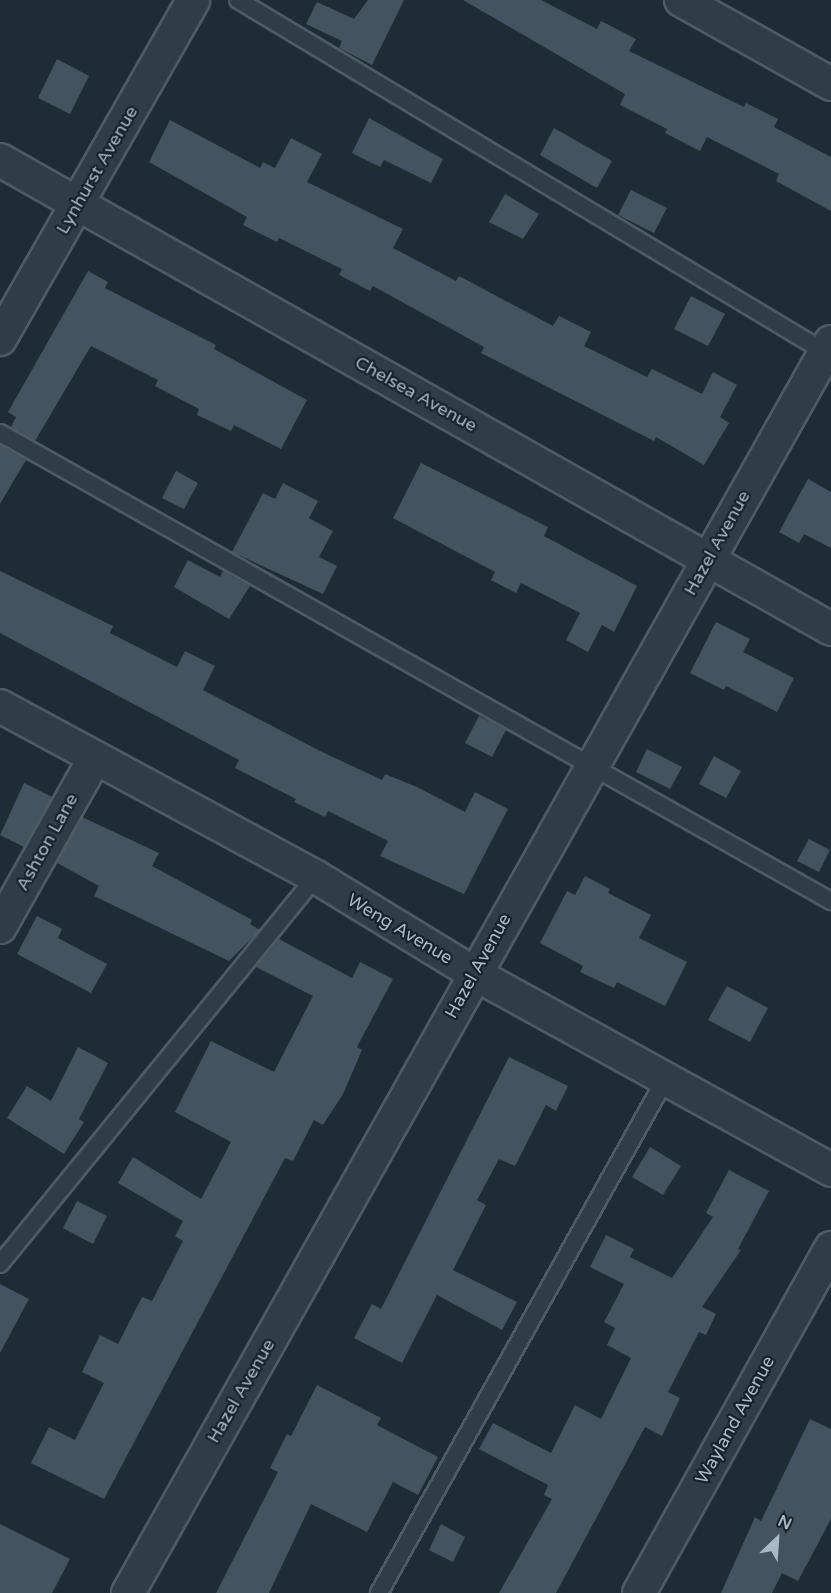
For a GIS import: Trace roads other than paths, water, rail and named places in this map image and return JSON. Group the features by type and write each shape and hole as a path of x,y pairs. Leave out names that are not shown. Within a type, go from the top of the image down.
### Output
{"street":[{"name":"Lynhurst Avenue","path":"0,339 193,0"},
{"path":"681,0 831,84"},
{"name":"Chelsea Avenue","path":"0,160 831,629"},
{"name":"Hazel Avenue","path":"128,1593 473,973 829,350"},
{"name":"Weng Avenue","path":"0,706 316,877 473,973 831,1170"},
{"name":"Ashton Lane","path":"0,927 94,758"},
{"name":"Wayland Avenue","path":"639,1593 831,1248"}],"lane":[{"path":"238,0 829,350"},
{"path":"0,433 831,901"},
{"path":"0,1264 316,877"},
{"path":"380,1593 666,1078"}]}
